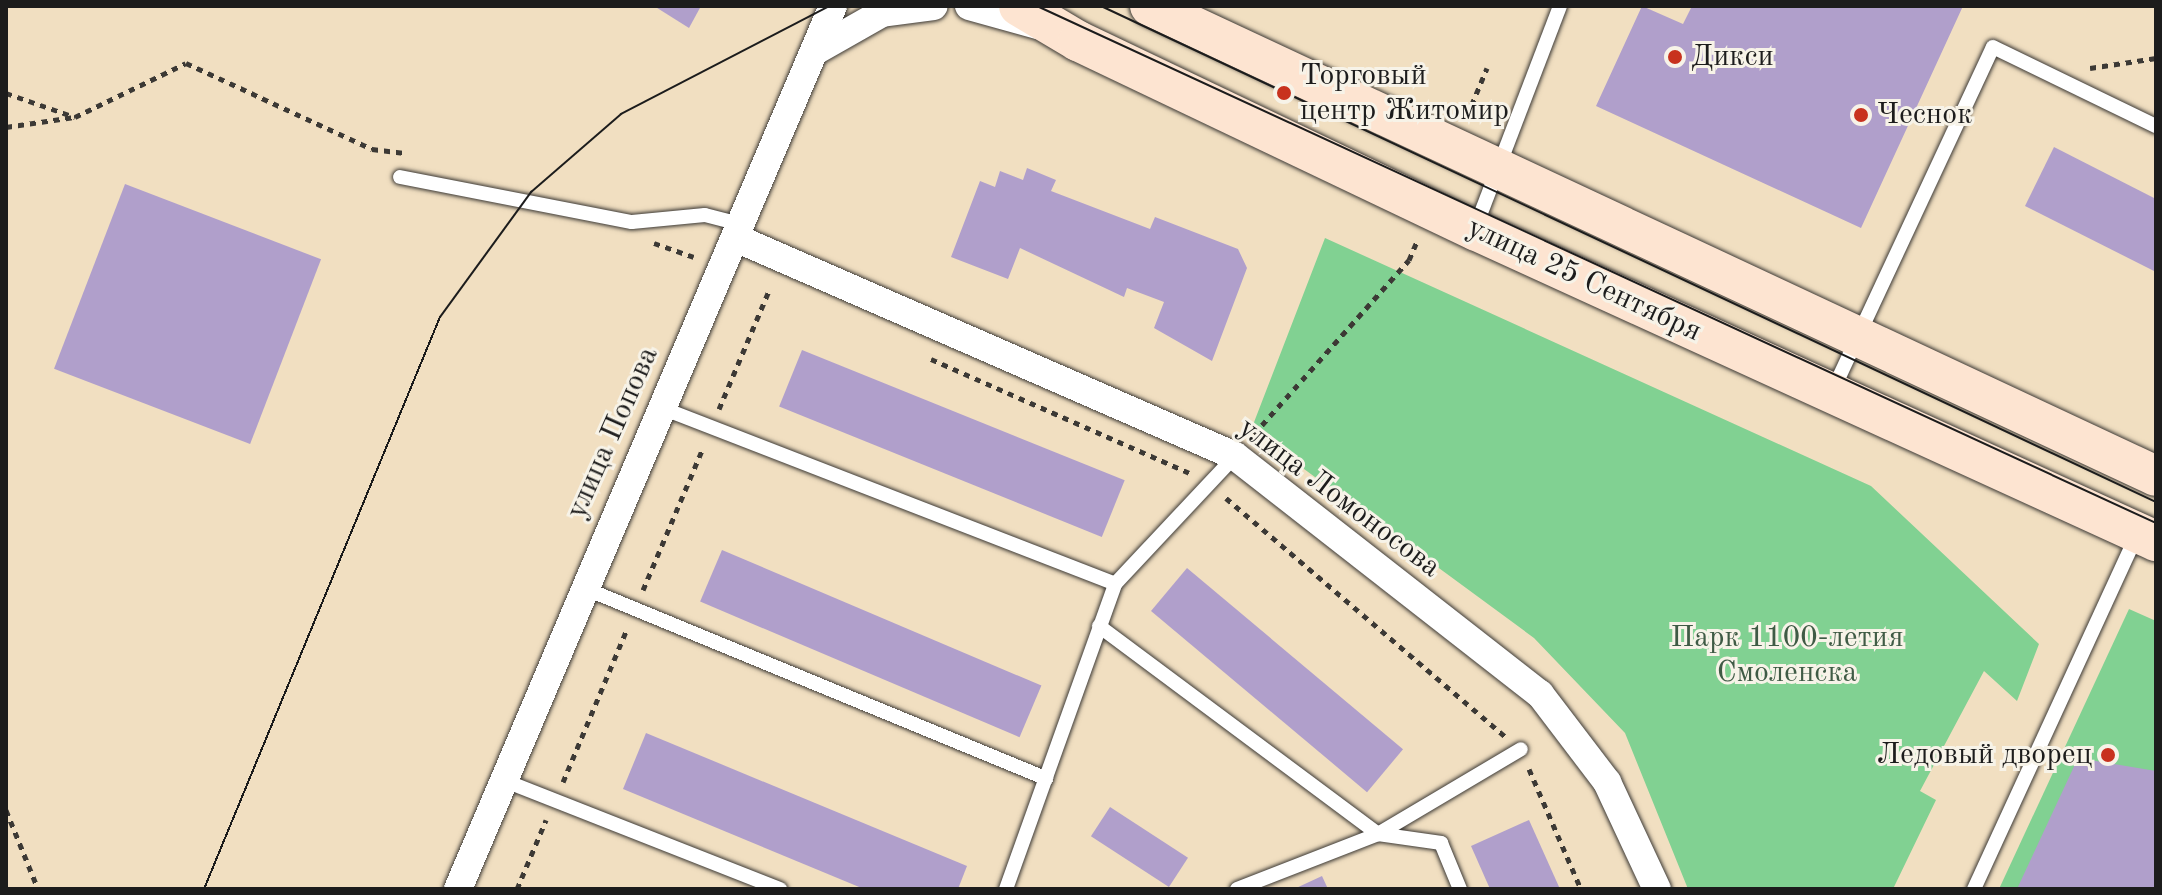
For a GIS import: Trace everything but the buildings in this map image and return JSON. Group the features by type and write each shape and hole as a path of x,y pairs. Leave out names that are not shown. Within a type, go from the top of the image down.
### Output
{"main road":[{"name":"улица 25 Сентября","path":"1019,6 1078,41 1475,230 2147,537"},
{"path":"1150,6 1453,151 2156,476"}],"street":[{"name":"улица Попова","path":"458,889 583,587 723,266 741,232 833,6"},
{"path":"815,51 882,13 934,6"},
{"path":"969,6 1078,41"},
{"name":"улица Ломоносова","path":"741,232 1235,456 1540,694 1607,782 1657,889"}],"lane":[{"path":"1475,230 1560,6"},
{"path":"1832,393 1993,47 2156,126"},
{"path":"400,177 632,222 705,215 741,232"},
{"path":"662,408 1115,584"},
{"path":"1006,889 1115,584 1205,480 1235,456"},
{"path":"1974,889 2147,537"},
{"path":"583,587 1046,778"},
{"path":"1099,626 1378,834 1441,843 1460,889"},
{"path":"1237,889 1378,834 1521,749"},
{"path":"503,780 780,889"}],"path":[{"path":"2048,74 2156,58"},
{"path":"6,127 75,117 186,63 372,149 421,158"},
{"path":"1453,151 1487,68"},
{"path":"6,93 75,117"},
{"path":"1235,456 1409,260 1430,208"},
{"path":"644,240 723,266 784,295"},
{"path":"915,352 1205,480 1521,749 1581,889"},
{"path":"6,810 38,889"}],"green space":[{"name":"Парк 1100-летия Смоленска","path":"1325,238 1871,486 2039,644 2017,701 1984,671 1920,791 1936,800 1893,889 1688,889 1625,733 1534,638 1251,430"},
{"name":"Ледовый дворец","path":"2129,609 2156,621 2156,889 1999,889"}],"tram line":[{"path":"204,889 440,317 531,192 621,114 829,6"},
{"path":"1037,6 2156,523"},
{"path":"1101,6 2156,502"}],"place":[{"name":"Дикси","path":"1675,57"},
{"name":"Торговый центр Житомир","path":"1284,93"},
{"name":"Чеснок","path":"1861,115"},
{"name":"Ледовый дворец","path":"2108,755"}]}
